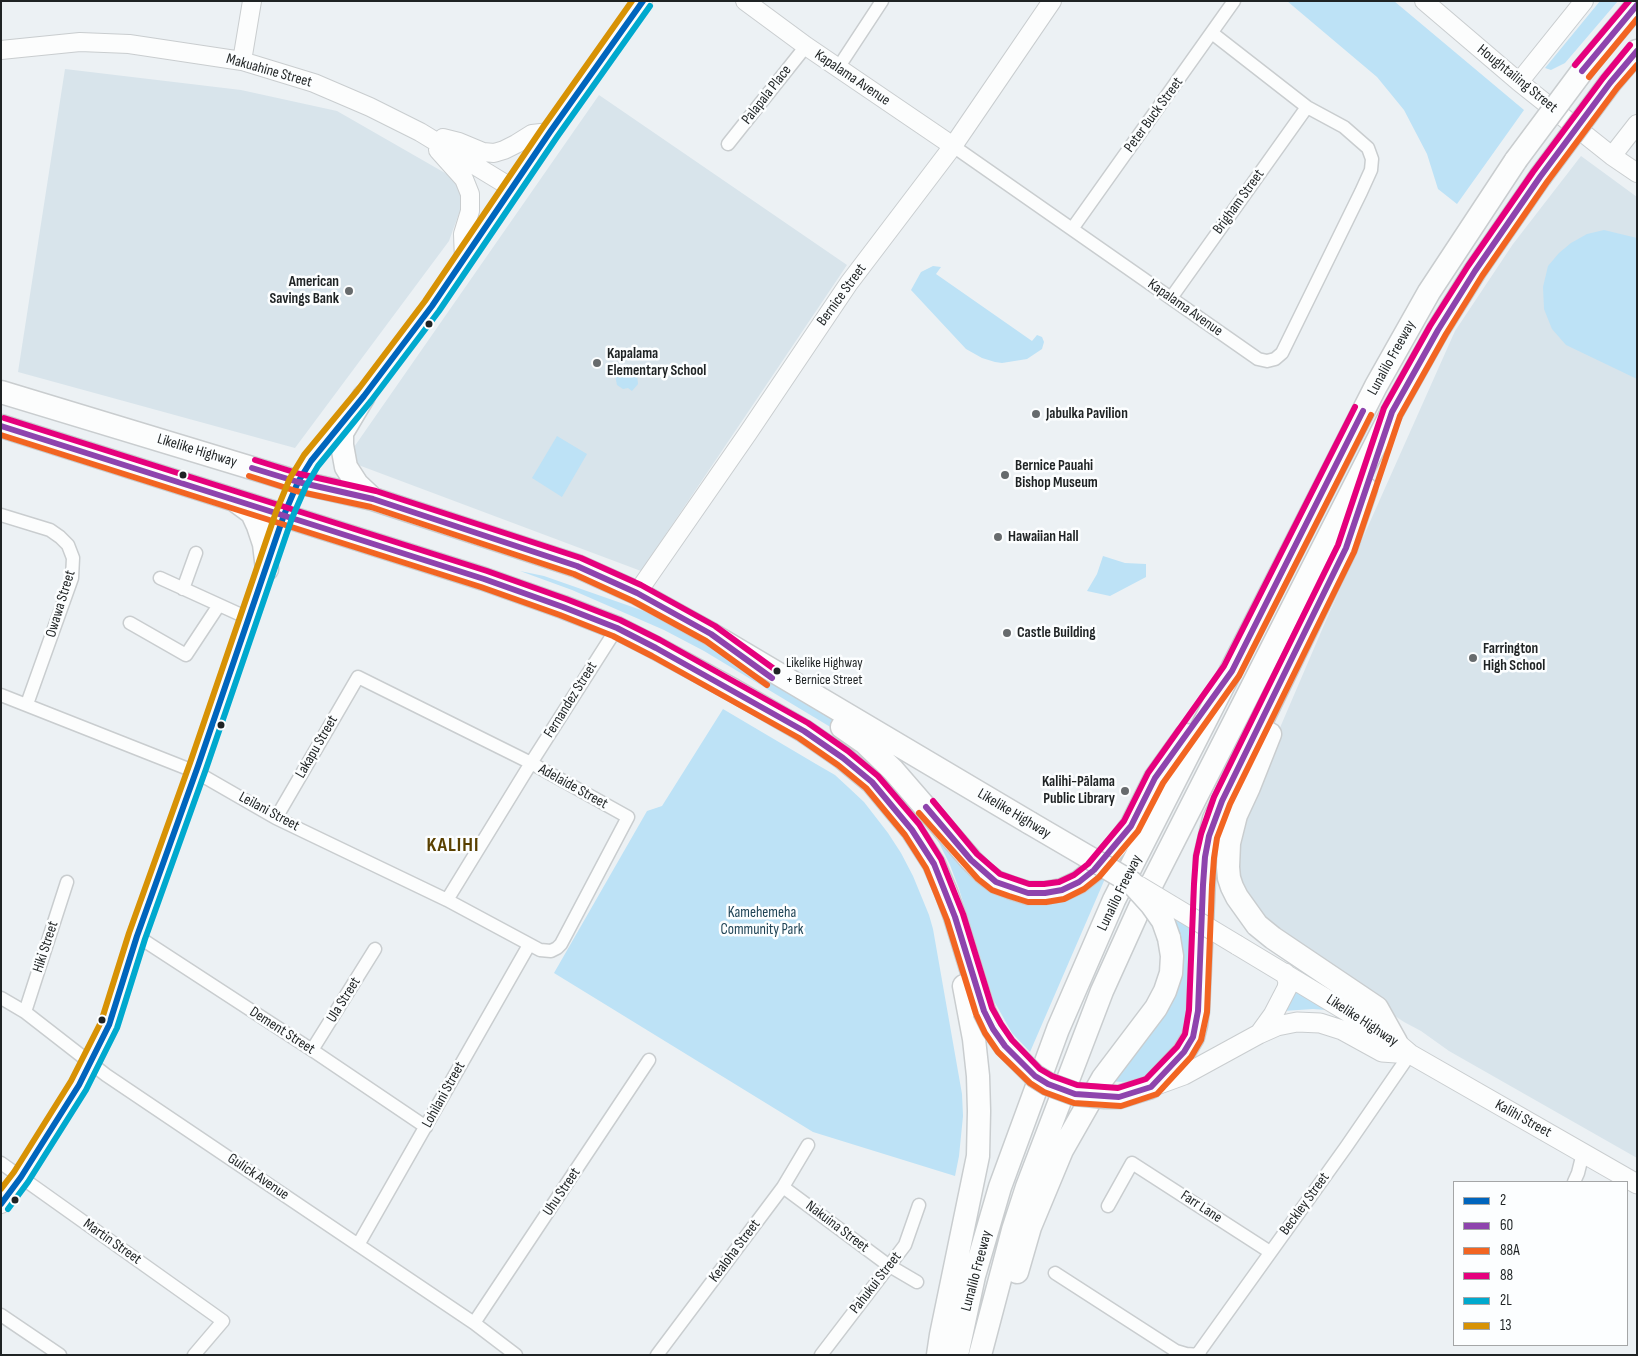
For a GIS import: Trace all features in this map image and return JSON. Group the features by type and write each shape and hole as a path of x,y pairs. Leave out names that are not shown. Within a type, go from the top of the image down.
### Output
{"highway":[{"name":"Lunalilo Freeway","path":"957,1355 974,1276 1000,1187 1058,1029 1114,900 1376,386 1429,292 1516,160 1586,66 1637,4"},
{"name":"Lunalilo Freeway","path":"981,1350 1013,1230 1027,1187 1102,991 1144,899 1392,412 1438,330 1475,271 1540,177 1610,83 1637,51"},
{"name":"Likelike Highway","path":"1,392 298,482 373,499 576,566 637,592 1131,882"},
{"path":"364,396 342,432 342,445 346,467 357,484 373,499"},
{"path":"1151,1087 1184,1052 1196,1025 1205,857 1214,818 1346,548 1392,412"},
{"name":"Likelike Highway","path":"1,426 484,578 617,628 733,690 804,731 843,758 872,782 912,830 934,864 949,900 984,1011 993,1029 1005,1046 1035,1076 1048,1084 1075,1094 1105,1097 1119,1097 1151,1087"},
{"path":"236,501 252,513 258,526 264,544 267,569"},
{"path":"1315,613 1252,780 1236,815 1229,844 1229,878 1237,897 1257,925 1273,938 1377,1008 1403,1048"},
{"path":"711,634 865,743 893,770 984,873 996,882 1028,893 1045,894 1062,890 1078,882 1094,870 1131,826 1155,778 1232,671"},
{"path":"912,830 927,859 947,916 967,1000 978,1076 978,1156 938,1355"},
{"path":"981,1350 1016,1275 1030,1227 1062,1150 1104,1078 1156,1008 1165,991 1171,973 1170,938 1163,920 1131,882"}],"main road":[{"name":"Likelike Highway","path":"1131,882 1158,896 1285,973 1403,1048"},
{"path":"1259,1034 1273,1015 1287,988 1288,982 1285,973"},
{"name":"Likelike Highway","path":"1151,1087 1184,1075 1259,1034 1277,1026 1297,1022 1320,1023 1342,1030 1382,1052 1403,1048"},
{"name":"Kalihi Street","path":"1403,1048 1637,1184"}],"street":[{"path":"242,61 252,1"},
{"path":"1,1204 21,1177 90,1064 109,1025 136,936 250,619 284,515 298,482 311,462 364,396 464,260 550,132 643,1"},
{"name":"Kapalama Avenue","path":"745,1 806,46 1258,359 1270,361 1280,356 1361,192 1372,164 1371,154 1362,142 1344,127 1307,107 1212,34"},
{"path":"838,68 882,1"},
{"name":"Bernice Street","path":"637,592 850,283 953,146 1052,1"},
{"name":"Peter Buck Street","path":"1072,229 1234,1"},
{"name":"Houghtailing Street","path":"1424,1 1519,82 1612,156 1637,173"},
{"path":"1519,82 1584,1"},
{"name":"Makuahine Street","path":"1,50 80,42 166,48 242,61 342,95 420,132 512,188"},
{"name":"Palapala Place","path":"728,144 806,46"},
{"name":"Brigham Street","path":"1171,298 1307,107"},
{"path":"1612,156 1637,124"},
{"path":"420,132 459,142 483,152 494,153 516,144 532,134 550,132"},
{"path":"420,132 464,179 470,194 470,211 463,234 464,260"},
{"name":"Owawa Street","path":"1,515 55,533 68,545 73,558 72,578 27,704"},
{"path":"183,588 196,553"},
{"path":"160,578 250,619"},
{"path":"130,623 186,655 219,605"},
{"name":"Fernandez Street","path":"447,900 530,764 617,628"},
{"name":"Adelaide Street","path":"358,677 530,764 628,818 561,944 554,950 545,951 529,944"},
{"name":"Lakapu Street","path":"276,818 358,677"},
{"name":"Leilani Street","path":"1,695 196,772 276,818 447,900 529,944"},
{"name":"Hiki Street","path":"25,1012 67,882"},
{"name":"Dement Street","path":"136,936 312,1050 426,1127"},
{"name":"Lohilani Street","path":"358,1245 529,944"},
{"name":"Ula Street","path":"312,1050 375,949"},
{"name":"Gulick Avenue","path":"1,998 25,1012 90,1064 474,1323 509,1353"},
{"name":"Beckley Street","path":"1054,1273 1176,1351 1186,1354 1198,1354 1346,1147 1403,1048"},
{"name":"Uhu Street","path":"474,1323 649,1060"},
{"name":"Kealoha Street","path":"657,1355 783,1187 808,1145"},
{"path":"1574,1181 1583,1153"},
{"name":"Martin Street","path":"1,1163 223,1321 194,1355"},
{"name":"Farr Lane","path":"1108,1206 1132,1163 1270,1252"},
{"name":"Nakuina Street","path":"783,1187 888,1265 917,1282"},
{"name":"Pahukui Street","path":"821,1355 905,1245 919,1205"},
{"path":"1,1315 60,1355"}],"shaded area":[{"path":"65,69 241,90 337,111 452,177 460,187 463,202 449,241 295,448 18,372"},
{"name":"Kapalama Elementary School","path":"599,95 847,265 641,571 345,460"},
{"name":"Farrington High School","path":"1581,156 1637,197 1637,1158 1449,1051 1281,940 1238,883 1237,828 1324,625 1455,331 1513,244"}],"green space":[{"path":"1287,1 1394,1 1524,110 1457,204 1438,189 1427,154 1404,110 1377,77"},
{"path":"1600,1 1618,1 1565,63 1551,70 1545,68"},
{"path":"1604,230 1637,238 1637,379 1566,345 1552,329 1544,309 1543,287 1548,266 1571,243 1587,234"},
{"path":"933,266 941,267 936,274 1032,341 1037,335 1042,337 1044,342 1042,349 1027,359 1002,363 982,358 966,349 911,290 921,272"},
{"path":"625,368 637,373 638,384 632,391 617,385 615,375 619,369"},
{"path":"557,436 587,454 562,497 532,478"},
{"path":"1103,556 1125,563 1146,564 1146,577 1110,596 1087,591 1097,574"},
{"path":"520,571 544,576 681,624 738,658 864,739 977,864 1016,888 1107,874 1030,1052 1012,1033 994,1001 959,889 950,865 931,827 916,806 847,737 704,651 664,630 572,590"},
{"name":"Kamehemeha Community Park","path":"723,709 835,775 864,802 888,833 913,876 933,929 962,1094 963,1116 955,1176 813,1132 554,973 647,811 662,806"},
{"path":"1172,913 1194,926 1188,1031 1158,1069 1138,1080 1110,1081 1180,938"},
{"path":"1296,978 1338,1015 1326,1010 1313,1009 1283,1011"}],"transit line":[{"name":"13","path":"1,1189 14,1172 71,1081 101,1022 129,933 190,763 276,512 290,478 304,455 357,391 425,301 543,127 632,1"},
{"name":"2","path":"1,1204 21,1177 79,1085 109,1025 137,936 198,766 284,515 298,482 311,461 364,396 432,306 550,132 643,1"},
{"name":"88","path":"1575,65 1629,1"},
{"name":"60","path":"1582,71 1637,5"},
{"name":"2L","path":"8,1209 28,1182 86,1090 117,1028 145,939 206,769 292,518 306,486 318,466 371,401 439,311 557,137 650,6"},
{"name":"88A","path":"1589,77 1637,19"},
{"name":"88","path":"4,418 487,571 566,599 620,620 660,640 808,723 848,751 878,776 919,824 941,859 963,914 992,1008 1012,1040 1040,1069 1052,1076 1077,1085 1118,1088 1146,1079 1177,1047 1185,1034 1189,1010 1196,856 1201,834 1214,797 1338,545 1384,408 1430,326 1468,266 1533,172 1630,45"},
{"name":"60","path":"1,426 484,579 563,607 617,628 656,648 804,731 843,758 872,782 912,830 934,864 955,917 984,1011 993,1029 1005,1046 1035,1076 1048,1084 1075,1094 1119,1097 1151,1087 1184,1052 1193,1037 1198,1011 1203,885 1209,836 1222,801 1346,548 1392,412 1438,330 1475,271 1540,177 1610,83 1637,51"},
{"name":"88A","path":"1,435 481,587 560,615 613,636 652,656 799,738 838,765 866,788 905,835 926,868 947,920 976,1014 985,1033 998,1052 1030,1083 1044,1092 1074,1103 1121,1106 1157,1094 1191,1057 1201,1040 1207,1012 1212,885 1217,838 1230,804 1354,552 1400,416 1446,334 1482,276 1547,182 1617,88 1637,65"},
{"name":"88","path":"933,801 977,854 1000,874 1029,884 1044,884 1059,882 1074,875 1088,864 1124,821 1148,773 1224,666 1355,407"},
{"name":"60","path":"926,807 971,860 996,882 1028,893 1045,893 1062,890 1079,882 1094,870 1131,826 1155,778 1232,671 1363,411"},
{"name":"88A","path":"919,813 978,879 992,890 1028,902 1046,902 1064,899 1084,889 1099,877 1138,831 1163,783 1239,676 1371,415"},
{"name":"88","path":"255,460 300,474 376,491 581,558 641,585 715,626 777,671"},
{"name":"60","path":"252,468 298,482 373,499 577,566 637,593 711,634 772,678"},
{"name":"88A","path":"249,476 296,491 371,507 574,574 633,601 706,641 767,685"}],"place":[{"name":"American Savings Bank","path":"349,291"},
{"name":"Kapalama Elementary School","path":"597,363"},
{"name":"Jabulka Pavilion","path":"1036,414"},
{"name":"Bernice Pauahi Bishop Museum","path":"1005,475"},
{"name":"Hawaiian Hall","path":"998,537"},
{"name":"Castle Building","path":"1007,633"},
{"name":"Farrington High School","path":"1473,658"},
{"name":"Likelike Highway + Bernice Street","path":"777,671"},
{"name":"Kalihi-Pālama Public Library","path":"1125,791"}],"district":[{"name":"KALIHI","path":"453,846"}]}
